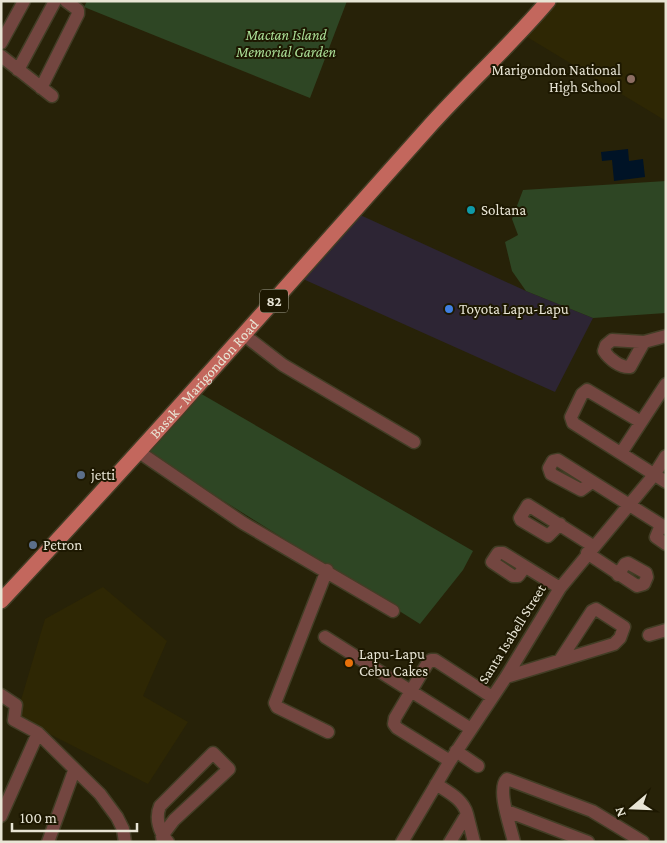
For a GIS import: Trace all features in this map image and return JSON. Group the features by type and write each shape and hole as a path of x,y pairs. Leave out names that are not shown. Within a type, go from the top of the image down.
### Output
{"main road":[{"name":"Basak - Marigondon Road","path":"1,601 139,452 430,126 523,30 548,1"}],"street":[{"path":"1,43 24,1"},
{"path":"18,70 55,1"},
{"path":"41,88 78,14 78,10 71,3"},
{"path":"1,56 52,96"},
{"path":"244,335 283,365 414,442"},
{"path":"644,342 666,336"},
{"path":"621,452 666,384"},
{"path":"641,422 587,390 582,394 571,417 573,424 621,452 666,482"},
{"path":"139,452 243,523 283,548 327,570 393,611"},
{"name":"Santa Isabell Street","path":"402,842 453,756 506,677 560,588 654,475 666,456"},
{"path":"592,482 663,526 656,538 666,544"},
{"path":"560,524 618,575"},
{"path":"525,567 560,588"},
{"path":"327,570 275,703 277,707 328,732"},
{"path":"506,677 614,644 620,638 624,627 596,609 592,611 560,660"},
{"path":"649,635 666,630"},
{"path":"325,637 472,729"},
{"path":"478,766 453,756 397,728 394,724 395,718 431,660 435,660 492,697"},
{"path":"1,695 16,705 14,720 38,733 74,771 100,794 117,817 123,829 125,842"},
{"path":"1,816 38,733"},
{"path":"213,753 229,769 174,820 164,840 157,813 160,806 213,753"},
{"path":"48,842 74,771"},
{"path":"514,842 502,786 507,779 592,811 643,842"},
{"path":"436,784 457,798 466,807 474,842"},
{"path":"507,811 588,842"},
{"path":"450,842 468,814"}],"shaded area":[{"name":"Marigondon National High School","path":"559,1 666,1 666,121 527,37"},
{"path":"358,214 526,291 593,318 555,392 303,279"},
{"path":"103,587 167,641 143,696 188,722 148,784 16,717 45,619"}],"green space":[{"name":"Mactan Island Memorial Garden","path":"87,1 347,1 310,98 84,7"},
{"path":"666,181 666,313 593,318 526,291 512,271 505,242 518,235 512,219 523,190"},
{"path":"198,392 473,551 463,570 420,624 147,453"}],"water":[{"path":"628,149 629,161 643,159 645,177 614,181 612,160 602,161 601,152"}],"place":[{"name":"Marigondon National High School","path":"631,79"},
{"name":"Soltana","path":"471,210"},
{"name":"Toyota Lapu-Lapu","path":"449,309"},
{"name":"jetti","path":"81,475"},
{"name":"Petron","path":"33,545"},
{"name":"Lapu-Lapu Cebu Cakes","path":"349,663"}]}
